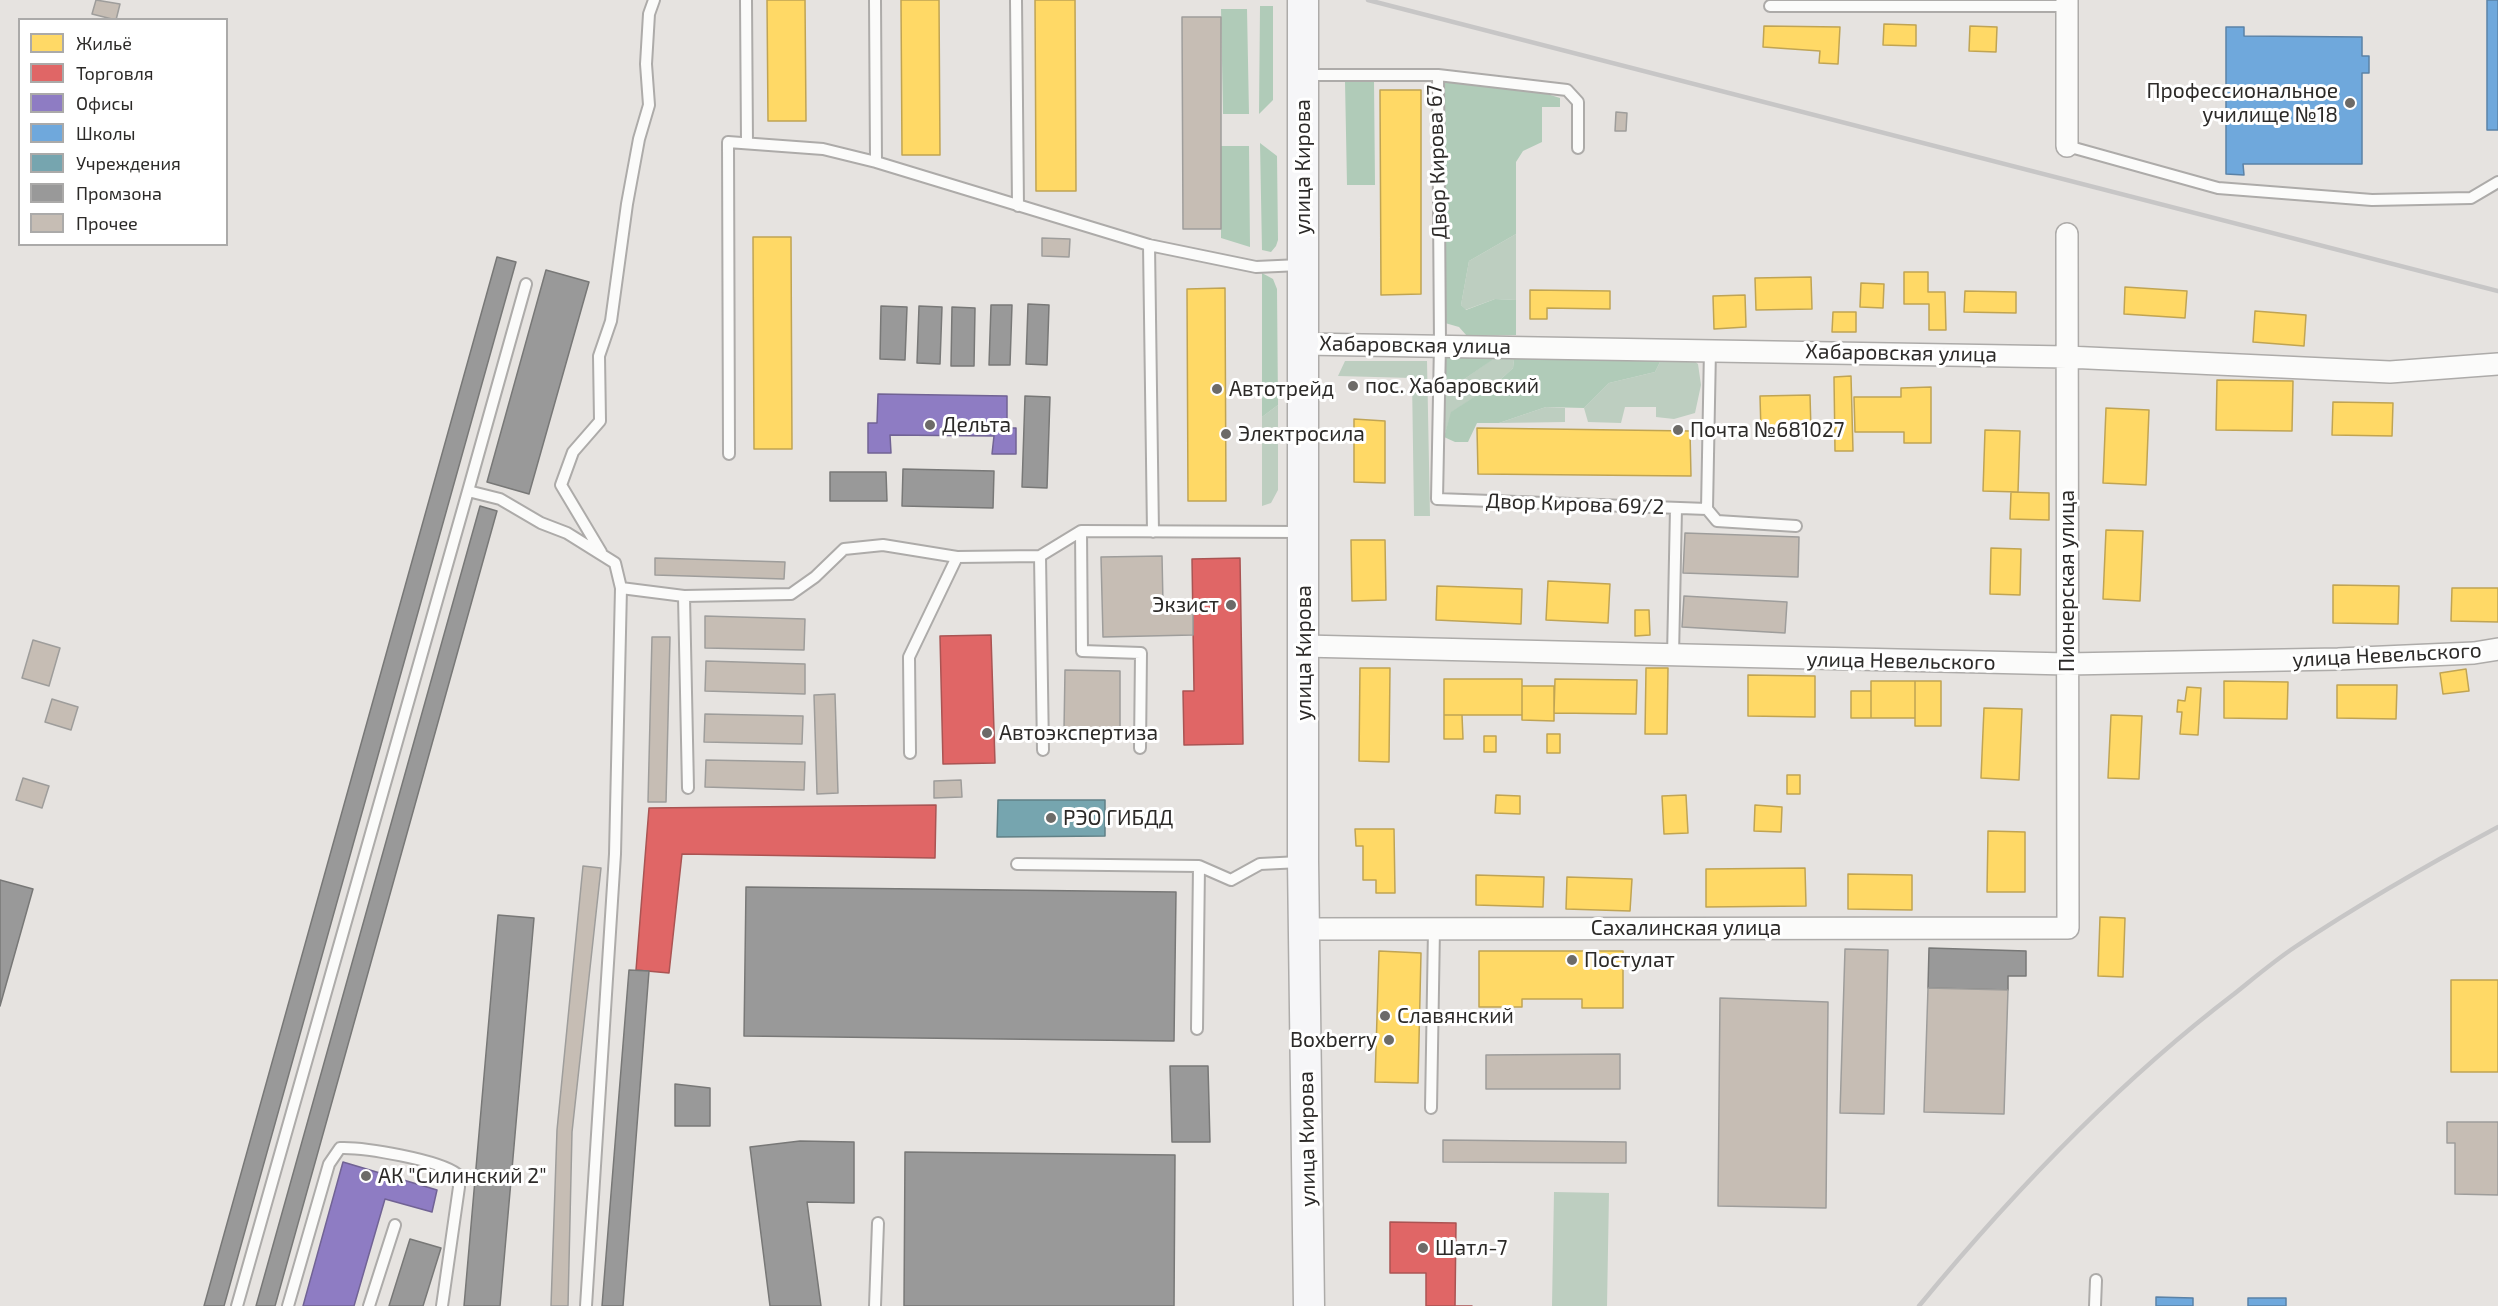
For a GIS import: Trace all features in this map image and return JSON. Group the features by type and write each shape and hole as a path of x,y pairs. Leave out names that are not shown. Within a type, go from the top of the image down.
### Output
{"main road":[{"name":"улица Кирова","path":"1303,0 1303,861 1308,1306"}],"street":[{"path":"2067,3 2067,146"},
{"name":"Пионерская улица","path":"2067,234 2068,928"},
{"name":"Хабаровская улица","path":"1304,344 1440,344 2067,357 2390,372 2498,364"},
{"name":"улица Невельского","path":"1304,646 2067,664 2338,659 2498,649"},
{"name":"Сахалинская улица","path":"1305,929 2068,928"}],"lane":[{"path":"602,554 561,485 573,452 600,421 599,356 611,321 627,204 639,139 649,105 646,64 649,14 654,0"},
{"path":"746,0 747,143"},
{"path":"875,0 876,162"},
{"path":"1016,0 1018,206"},
{"path":"1770,6 2067,3"},
{"name":"Двор Кирова 67","path":"1303,75 1438,75 1440,344"},
{"path":"1438,75 1567,90 1578,102 1578,148"},
{"path":"729,454 728,142 823,149 876,162 1149,245 1256,267 1303,265"},
{"path":"2067,146 2218,188 2372,200 2471,198 2498,182"},
{"path":"1149,245 1153,532"},
{"path":"237,1306 526,284"},
{"name":"Двор Кирова 69/2","path":"1440,344 1437,499 1707,509"},
{"path":"1710,349 1707,509 1717,520 1796,526"},
{"path":"468,491 500,499 615,562 621,588 615,854 586,1306"},
{"path":"1673,656 1676,508"},
{"path":"621,588 684,596 791,594 815,577 844,549 883,545 957,557 1040,556 1081,531 1303,532"},
{"path":"1081,531 1082,651 1141,653 1140,748"},
{"path":"1040,556 1043,750"},
{"path":"910,753 909,657 957,557"},
{"path":"684,596 688,788"},
{"path":"1017,864 1198,866 1231,880 1260,864 1303,861"},
{"path":"1197,1029 1198,866"},
{"path":"1431,1108 1434,929"},
{"path":"288,1306 329,1164 340,1148 359,1147 443,1167 458,1174 459,1187 442,1306"},
{"path":"875,1306 878,1223"},
{"path":"369,1306 395,1225"},
{"path":"2096,1280 2096,1306"}],"green space":[{"path":"1260,6 1273,6 1273,100 1259,114"},
{"path":"1221,9 1247,9 1249,114 1223,114"},
{"path":"1345,81 1374,81 1375,185 1347,185"},
{"path":"1444,81 1544,93 1560,98 1560,107 1542,107 1542,142 1523,151 1516,162 1516,234 1469,261 1461,305 1466,310 1495,299 1516,300 1516,335 1467,336 1459,327 1445,323"},
{"path":"1260,143 1277,156 1278,240 1271,252 1262,250"},
{"path":"1221,146 1249,146 1250,247 1221,238"},
{"path":"1516,234 1516,300 1495,299 1465,310 1461,305 1469,261"},
{"path":"1262,273 1273,279 1277,289 1278,405 1262,417"},
{"path":"1444,351 1490,352 1492,360 1463,380 1451,396 1444,396"},
{"path":"1515,351 1513,368 1500,380 1452,412 1444,437 1444,396 1451,396 1463,380 1491,360 1490,352"},
{"path":"1515,351 1661,360 1655,372 1609,383 1584,408 1546,407 1499,423 1477,423 1468,442 1455,442 1444,437 1451,412 1500,380 1513,368"},
{"path":"1688,356 1698,364 1701,385 1695,413 1674,419 1656,417 1656,407 1625,407 1621,423 1588,422 1584,408 1609,383 1655,372 1661,360"},
{"path":"1345,361 1427,361 1430,516 1414,516 1412,378 1338,376"},
{"path":"1278,405 1278,490 1271,503 1262,506 1262,417"},
{"path":"1546,407 1565,408 1565,422 1499,423"},
{"path":"1554,1192 1609,1193 1607,1306 1552,1306"}],"building: Жильё":[{"path":"767,0 805,0 806,121 768,121"},
{"path":"901,0 939,0 940,155 902,155"},
{"path":"1035,0 1075,0 1076,191 1036,191"},
{"path":"1884,24 1916,25 1916,46 1883,45"},
{"path":"1764,26 1840,27 1838,64 1819,63 1820,51 1763,47"},
{"path":"1970,26 1997,27 1996,52 1969,51"},
{"path":"1380,90 1421,90 1421,294 1381,295"},
{"path":"753,237 791,237 792,449 754,449"},
{"path":"1904,272 1928,272 1928,292 1945,292 1946,330 1929,330 1929,304 1904,304"},
{"path":"1811,277 1812,309 1756,310 1755,278"},
{"path":"1861,283 1884,284 1883,308 1860,307"},
{"path":"2125,287 2187,291 2185,318 2124,314"},
{"path":"1225,288 1226,501 1188,501 1187,289"},
{"path":"1530,290 1610,291 1610,309 1547,308 1547,319 1530,319"},
{"path":"1965,291 2016,292 2016,313 1964,312"},
{"path":"1745,295 1746,327 1714,329 1713,296"},
{"path":"2255,311 2306,315 2304,346 2253,342"},
{"path":"1833,312 1856,312 1856,332 1832,332"},
{"path":"1851,376 1853,451 1835,451 1834,377"},
{"path":"2217,380 2293,381 2292,431 2216,430"},
{"path":"1931,387 1931,443 1904,443 1904,432 1855,432 1854,397 1901,397 1901,388"},
{"path":"1810,395 1811,431 1761,432 1760,396"},
{"path":"2333,402 2393,403 2392,436 2332,435"},
{"path":"2106,408 2149,410 2146,485 2103,483"},
{"path":"1354,419 1385,421 1385,483 1354,482"},
{"path":"1477,428 1690,431 1691,476 1478,474"},
{"path":"1985,430 2020,431 2018,492 1983,491"},
{"path":"2011,492 2049,493 2049,520 2010,519"},
{"path":"2106,530 2143,531 2140,601 2103,599"},
{"path":"1351,540 1385,540 1386,600 1352,601"},
{"path":"1991,548 2021,549 2020,595 1990,594"},
{"path":"1548,581 1610,584 1608,623 1546,620"},
{"path":"2333,585 2399,586 2398,624 2333,623"},
{"path":"1437,586 1522,589 1521,624 1436,620"},
{"path":"2452,588 2498,588 2498,622 2451,621"},
{"path":"1635,610 1649,610 1650,635 1635,636"},
{"path":"1360,668 1390,668 1389,762 1359,761"},
{"path":"1646,668 1668,668 1667,734 1645,734"},
{"path":"2466,669 2469,691 2443,694 2440,673"},
{"path":"1748,675 1815,676 1815,717 1748,716"},
{"path":"1444,679 1522,679 1522,715 1444,715"},
{"path":"1555,679 1637,680 1636,714 1554,713"},
{"path":"1871,681 1915,681 1915,718 1871,718"},
{"path":"1915,681 1941,681 1941,726 1915,726"},
{"path":"2224,681 2288,682 2287,719 2224,718"},
{"path":"2337,685 2397,685 2396,719 2337,718"},
{"path":"1522,686 1554,686 1554,721 1522,720"},
{"path":"2187,687 2201,688 2198,735 2180,734 2182,712 2177,712 2178,700 2185,701"},
{"path":"1851,691 1871,691 1871,718 1851,718"},
{"path":"1984,708 2022,709 2019,780 1981,778"},
{"path":"1444,715 1462,715 1463,739 1444,739"},
{"path":"2111,715 2142,716 2139,779 2108,778"},
{"path":"1547,734 1560,734 1560,753 1547,753"},
{"path":"1484,736 1496,736 1496,752 1484,752"},
{"path":"1787,775 1800,775 1800,794 1787,794"},
{"path":"1496,795 1520,796 1520,814 1495,813"},
{"path":"1686,795 1688,833 1664,834 1662,796"},
{"path":"1755,805 1782,807 1781,832 1754,831"},
{"path":"1355,829 1394,829 1395,893 1376,893 1376,880 1363,880 1363,846 1356,846"},
{"path":"1988,831 2025,832 2025,892 1987,892"},
{"path":"1805,868 1806,906 1706,907 1706,869"},
{"path":"1848,874 1912,875 1912,910 1848,909"},
{"path":"1476,875 1544,877 1543,907 1476,905"},
{"path":"1567,877 1632,879 1630,911 1566,909"},
{"path":"2100,917 2125,918 2123,977 2098,976"},
{"path":"1379,951 1421,953 1418,1083 1375,1082"},
{"path":"1479,951 1623,951 1623,1008 1582,1008 1582,999 1522,999 1522,1007 1479,1007"},
{"path":"2451,980 2498,980 2498,1072 2451,1072"}],"building: Торговля":[{"path":"1240,558 1243,744 1184,745 1183,691 1194,691 1192,559"},
{"path":"991,635 995,763 943,764 940,636"},
{"path":"936,805 935,858 682,854 669,973 636,970 649,808"},
{"name":"Шатл-7","path":"1390,1222 1456,1223 1455,1306 1426,1306 1426,1273 1390,1273"}],"building: Офисы":[{"path":"878,394 1007,396 1007,428 1016,428 1016,454 992,454 994,436 890,435 891,453 868,453 868,423 877,423"},
{"path":"343,1162 437,1190 432,1212 385,1199 354,1306 303,1306"}],"building: Школы":[{"path":"2487,0 2498,0 2498,130 2487,130"},
{"path":"2226,27 2244,27 2244,36 2362,37 2362,56 2369,56 2369,73 2362,73 2362,164 2243,164 2244,175 2226,174"},
{"path":"2156,1297 2193,1298 2193,1306 2156,1306"},
{"path":"2248,1298 2286,1298 2286,1306 2248,1306"}],"building: Учреждения":[{"name":"РЭО ГИБДД","path":"998,800 1105,800 1105,836 997,837"}],"building: Промзона":[{"path":"497,257 516,262 224,1306 204,1306"},
{"path":"546,270 589,282 529,494 487,482"},
{"path":"1028,304 1049,305 1047,365 1026,364"},
{"path":"991,305 1012,305 1010,365 989,365"},
{"path":"881,306 907,307 905,360 880,359"},
{"path":"919,306 942,307 940,364 917,363"},
{"path":"952,307 975,308 974,366 951,366"},
{"path":"1025,396 1050,397 1047,488 1022,487"},
{"path":"903,469 994,471 993,508 902,506"},
{"path":"830,472 886,472 887,501 830,501"},
{"path":"480,506 497,511 275,1306 256,1306"},
{"path":"0,880 33,889 0,1006"},
{"path":"746,887 1176,892 1174,1041 744,1036"},
{"path":"498,915 534,918 500,1306 464,1306"},
{"path":"1929,948 2026,951 2026,976 2008,976 2008,990 1928,988"},
{"path":"629,970 649,971 623,1306 602,1306"},
{"path":"1170,1066 1208,1066 1210,1142 1172,1142"},
{"path":"675,1084 710,1088 710,1126 675,1126"},
{"path":"800,1141 854,1142 854,1203 807,1202 821,1306 770,1306 750,1147"},
{"path":"905,1152 1175,1155 1174,1306 904,1306"},
{"path":"410,1239 441,1248 423,1306 389,1306"}],"building: Прочее":[{"path":"96,0 120,4 116,18 92,14"},
{"path":"1182,17 1221,17 1221,229 1183,229"},
{"path":"1616,112 1627,113 1626,131 1615,131"},
{"path":"1042,238 1070,239 1069,257 1042,256"},
{"path":"1685,533 1799,537 1798,577 1683,573"},
{"path":"1162,556 1163,604 1193,603 1193,635 1103,637 1101,557"},
{"path":"655,558 785,562 784,579 655,575"},
{"path":"1684,596 1787,602 1785,633 1682,627"},
{"path":"705,616 805,619 804,650 705,648"},
{"path":"652,637 670,637 666,802 648,802"},
{"path":"33,640 60,648 49,686 22,678"},
{"path":"706,661 805,664 805,694 705,691"},
{"path":"1065,670 1120,671 1120,731 1064,730"},
{"path":"835,694 838,793 817,794 814,695"},
{"path":"52,699 78,707 71,730 45,722"},
{"path":"705,714 803,716 802,744 704,742"},
{"path":"706,760 805,762 804,790 705,787"},
{"path":"23,778 49,786 42,808 16,800"},
{"path":"961,780 962,797 934,798 934,781"},
{"path":"583,866 601,868 572,1132 568,1306 551,1306 557,1130"},
{"path":"1845,949 1888,950 1884,1114 1840,1113"},
{"path":"1928,988 2008,990 2004,1114 1924,1112"},
{"path":"1720,998 1828,1002 1826,1208 1718,1206"},
{"path":"1620,1054 1620,1089 1486,1089 1486,1055"},
{"path":"2447,1122 2498,1122 2498,1195 2455,1194 2455,1143 2447,1143"},
{"path":"1443,1140 1626,1142 1626,1163 1443,1162"}],"railway":[{"path":"1368,0 2498,291"},
{"path":"1919,1306 1991,1222 2068,1141 2107,1102 2190,1029 2295,947 2395,884 2498,827"}],"place":[{"name":"Профессиональное училище №18","path":"2350,103"},
{"name":"пос. Хабаровский","path":"1353,386"},
{"name":"Автотрейд","path":"1217,389"},
{"name":"Дельта","path":"930,425"},
{"name":"Почта №681027","path":"1678,430"},
{"name":"Электросила","path":"1226,434"},
{"name":"Экзист","path":"1231,605"},
{"name":"Автоэкспертиза","path":"987,733"},
{"name":"РЭО ГИБДД","path":"1051,818"},
{"name":"Постулат","path":"1572,960"},
{"name":"Славянский","path":"1385,1016"},
{"name":"Boxberry","path":"1389,1040"},
{"name":"АК \"Силинский 2\"","path":"366,1176"},
{"name":"Шатл-7","path":"1423,1248"}]}
